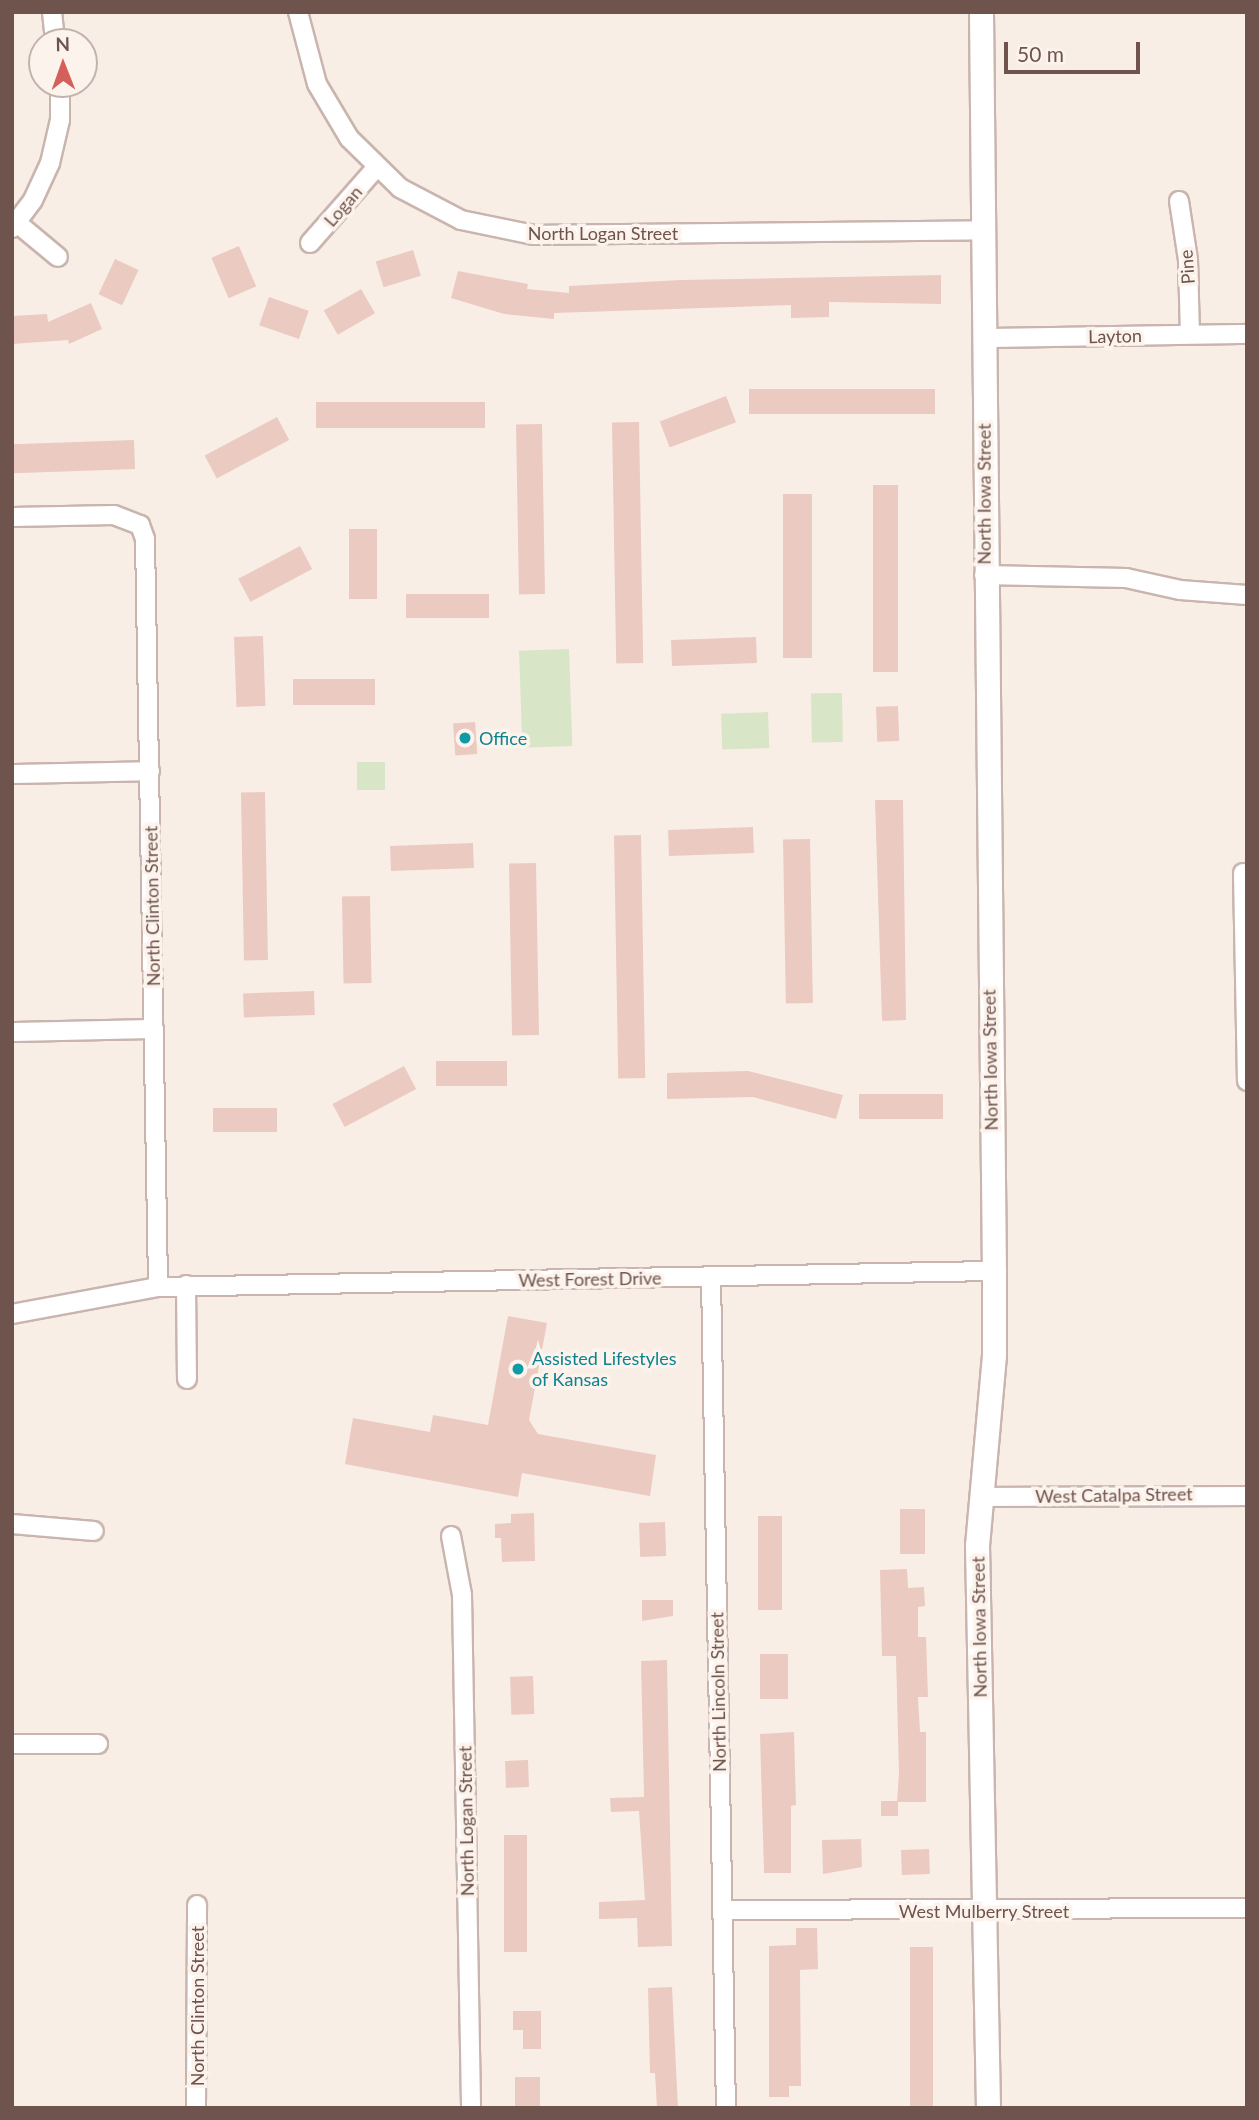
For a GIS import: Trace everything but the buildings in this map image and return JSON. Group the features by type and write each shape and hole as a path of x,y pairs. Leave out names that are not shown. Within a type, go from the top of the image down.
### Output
{"street":[{"name":"North Logan Street","path":"298,12 308,58 326,103 376,168 441,212 491,229 534,235 982,230"},
{"name":"North Iowa Street","path":"981,12 984,575 994,1355 977,1545 988,2108"},
{"path":"58,257 15,226 43,181 57,144 59,98"},
{"name":"Logan","path":"310,243 376,168"},
{"name":"Pine","path":"1178,201 1188,260 1190,334"},
{"name":"Layton","path":"983,338 1247,334"},
{"name":"North Clinton Street","path":"12,517 114,515 140,525 145,554 158,1287"},
{"path":"984,575 1126,578 1180,590 1247,595"},
{"path":"12,774 150,771"},
{"path":"1243,873 1247,1081"},
{"path":"12,1032 154,1029"},
{"name":"West Forest Drive","path":"12,1314 158,1287 994,1271"},
{"name":"North Lincoln Street","path":"711,1277 726,2108"},
{"path":"186,1286 187,1380"},
{"name":"West Catalpa Street","path":"981,1497 1247,1496"},
{"path":"12,1524 94,1531"},
{"name":"North Logan Street","path":"451,1536 462,1595 471,2108"},
{"path":"12,1744 98,1744"},
{"name":"North Clinton Street","path":"196,2108 197,1905"},
{"name":"West Mulberry Street","path":"722,1910 984,1912 1247,1908"}],"green space":[{"path":"569,649 572,746 522,748 519,651"},
{"path":"842,693 843,742 812,743 811,694"},
{"path":"768,712 769,748 722,750 721,714"},
{"path":"357,762 385,762 385,790 357,790"}],"place":[{"name":"Office","path":"465,738"},
{"name":"Assisted Lifestyles of Kansas","path":"518,1369"}]}
